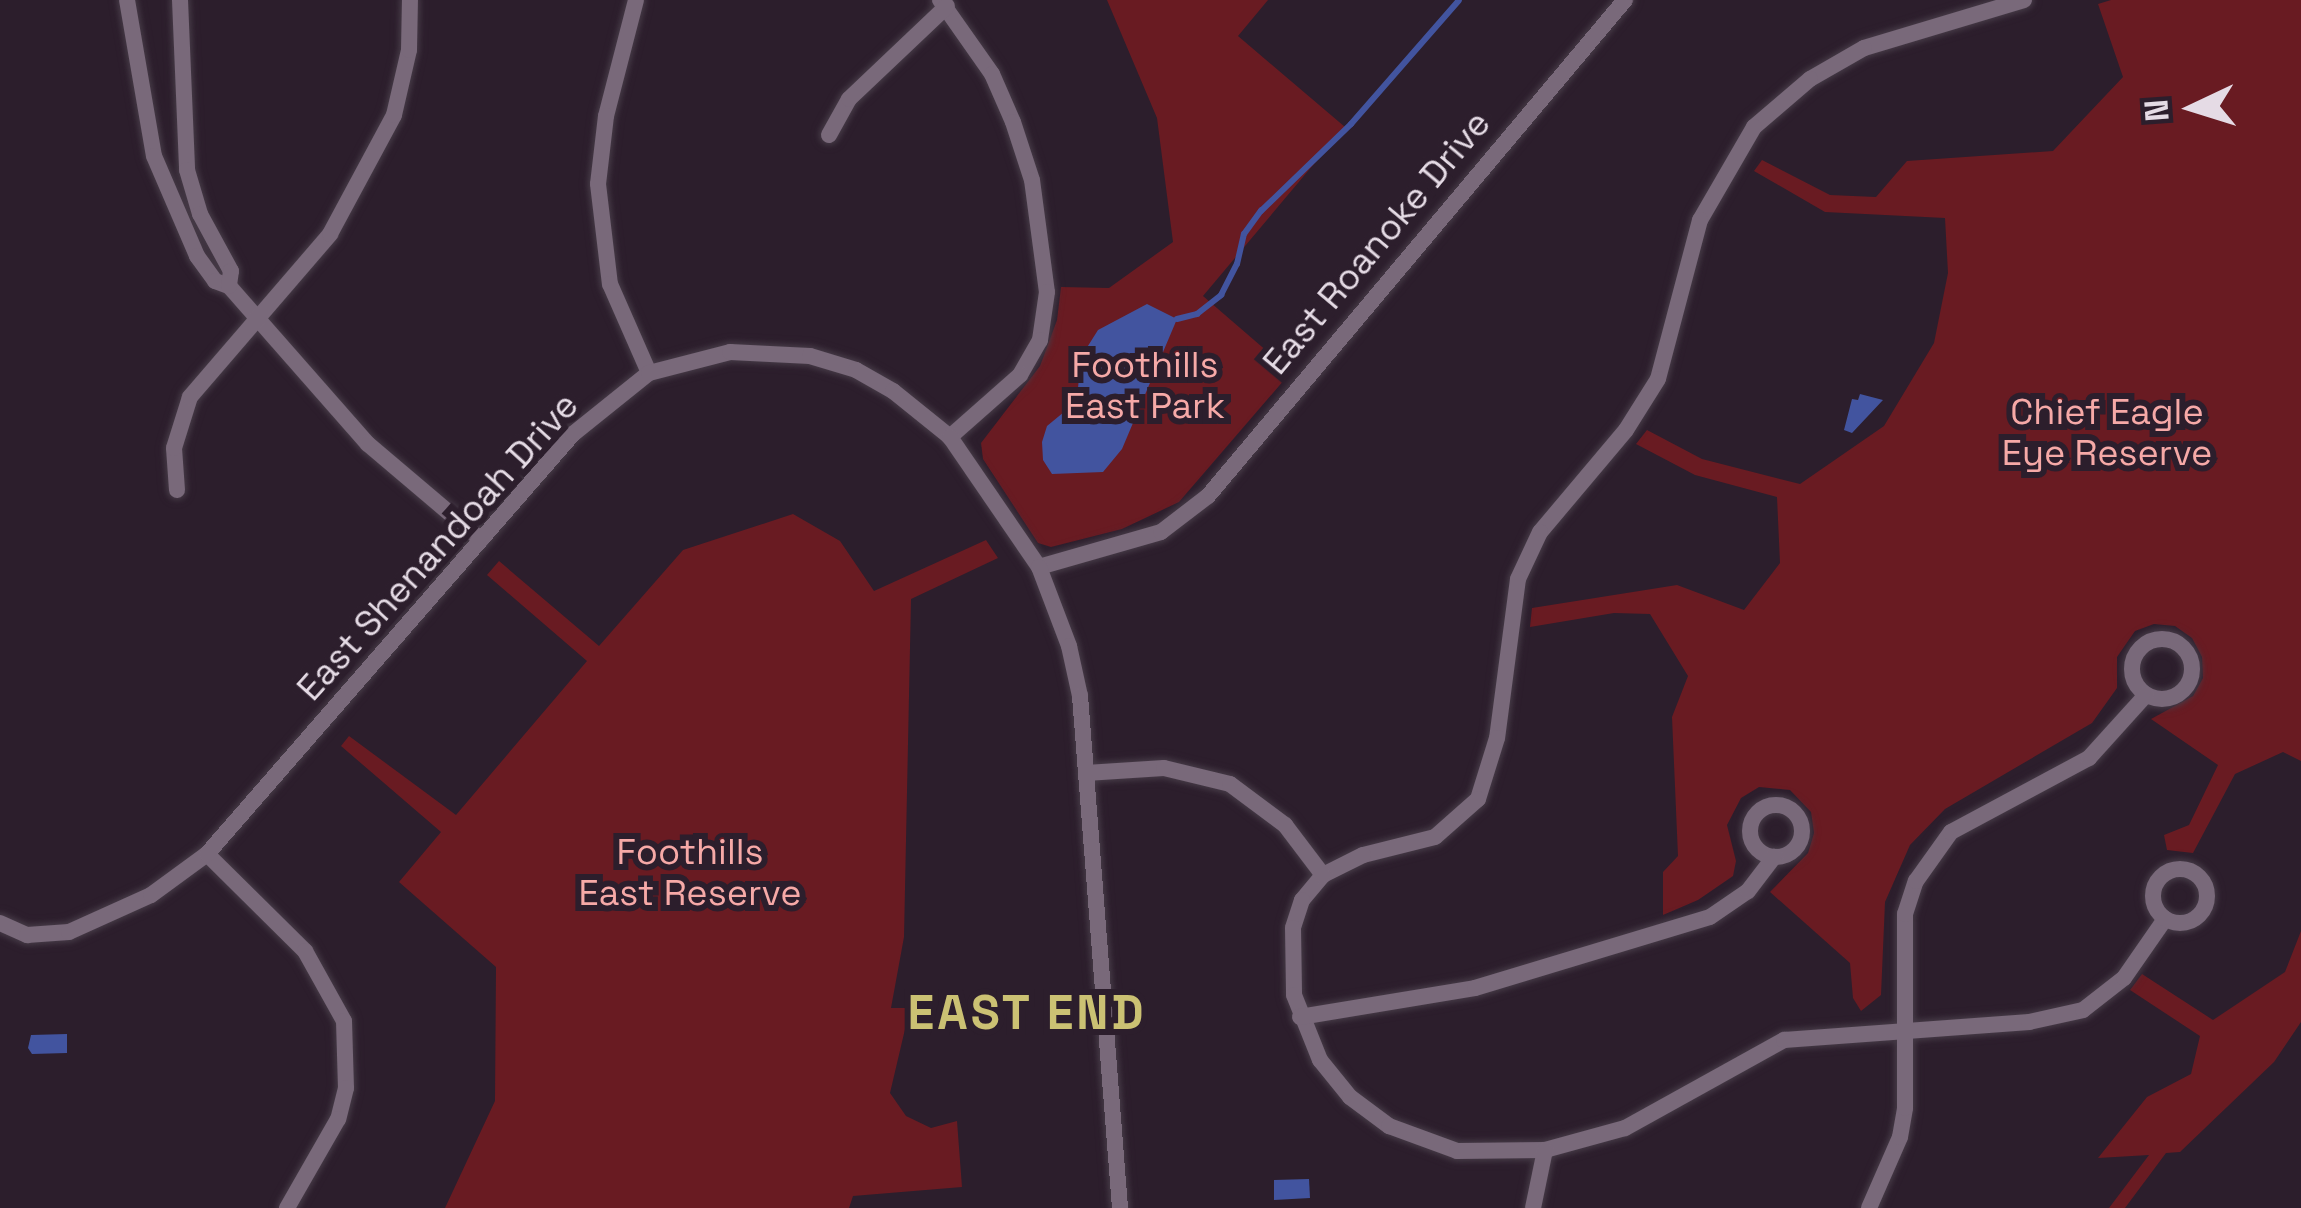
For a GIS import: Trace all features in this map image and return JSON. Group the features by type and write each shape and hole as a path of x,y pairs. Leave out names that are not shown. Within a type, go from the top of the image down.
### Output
{"street":[{"path":"127,0 154,156 197,256 214,281 229,286 368,444 481,540"},
{"path":"180,0 187,170 200,214 231,271 229,286"},
{"path":"177,490 174,448 190,397 330,233 394,115 409,50 410,0"},
{"path":"636,0 606,116 598,184 610,284 649,373"},
{"name":"East Roanoke Drive","path":"1039,567 1162,532 1208,496 1624,0"},
{"path":"2024,0 1864,48 1810,79 1754,128 1700,220 1658,379 1626,430 1540,532 1518,579 1497,738 1478,799 1435,837 1363,855 1323,874 1302,900 1293,928 1291,973 1300,1017 1334,1079 1389,1126 1457,1151 1545,1150 1625,1128 1784,1040 2029,1022 2083,1010 2124,978 2165,919"},
{"path":"829,136 849,99 944,3 992,74 1013,122 1032,180 1047,292 1040,340 1020,375 950,437"},
{"name":"East Shenandoah Drive","path":"0,923 27,935 69,932 151,895 207,854 572,434 649,373 730,352 810,356 875,380 950,437 1039,567 1073,663 1120,1208"},
{"path":"1869,1208 1900,1137 1906,914 1916,881 1934,851 1974,817 2089,758 2146,695"},
{"path":"1086,773 1165,768 1230,784 1285,824 1323,874"},
{"path":"207,854 305,951 344,1021 346,1088 338,1119 286,1208"},
{"path":"1300,1017 1475,988 1710,917 1748,891 1774,857"},
{"path":"1533,1208 1545,1150"}],"green space":[{"name":"Foothills East Park","path":"1107,0 1268,0 1238,36 1345,127 1203,296 1291,372 1179,502 1122,529 1051,547 1038,543 983,459 981,443 1040,366 1057,320 1061,287 1109,288 1173,242 1157,118"},
{"name":"Chief Eagle Eye Reserve","path":"2111,0 2301,0 2301,761 2283,752 2235,774 2193,853 2167,850 2164,835 2189,825 2218,765 2151,719 2193,696 2203,678 2202,657 2192,638 2175,626 2154,624 2135,631 2117,657 2117,688 2092,723 1945,809 1910,845 1885,902 1881,995 1861,1011 1853,998 1850,963 1770,892 1808,853 1814,833 1811,812 1790,790 1759,787 1741,798 1727,825 1736,861 1733,876 1698,900 1663,915 1663,872 1678,856 1672,717 1688,676 1650,614 1614,613 1530,627 1532,608 1677,585 1744,610 1780,563 1777,497 1695,475 1636,444 1647,430 1702,459 1800,484 1884,426 1934,343 1948,273 1945,218 1825,212 1754,171 1762,160 1830,195 1876,197 1907,161 2053,151 2123,77 2098,4"},
{"name":"Foothills East Reserve","path":"793,514 840,541 874,591 986,540 998,558 911,599 904,937 891,1008 910,1008 890,1093 906,1116 931,1128 957,1121 962,1187 853,1196 849,1208 445,1208 495,1101 496,967 399,882 441,832 341,746 349,736 456,815 587,661 487,575 499,561 599,646 683,550"},
{"path":"2301,931 2301,1022 2274,1062 2180,1152 2166,1153 2125,1208 2109,1208 2149,1155 2098,1158 2147,1097 2191,1074 2200,1036 2130,990 2142,974 2213,1020 2285,972"}],"water":[{"path":"1147,304 1177,319 1122,449 1103,472 1052,474 1043,460 1042,442 1047,426 1064,412 1078,388 1081,357 1098,330"},
{"path":"1860,394 1883,400 1852,433 1844,430 1852,399 1858,400"},
{"path":"67,1034 67,1053 32,1054 28,1048 31,1035"},
{"path":"1309,1179 1310,1198 1274,1200 1274,1180"}],"waterway":[{"path":"1177,319 1197,314 1221,295 1237,264 1244,234 1261,211 1351,124 1459,0"}],"district":[{"name":"EAST END","path":"1027,1013"}]}
